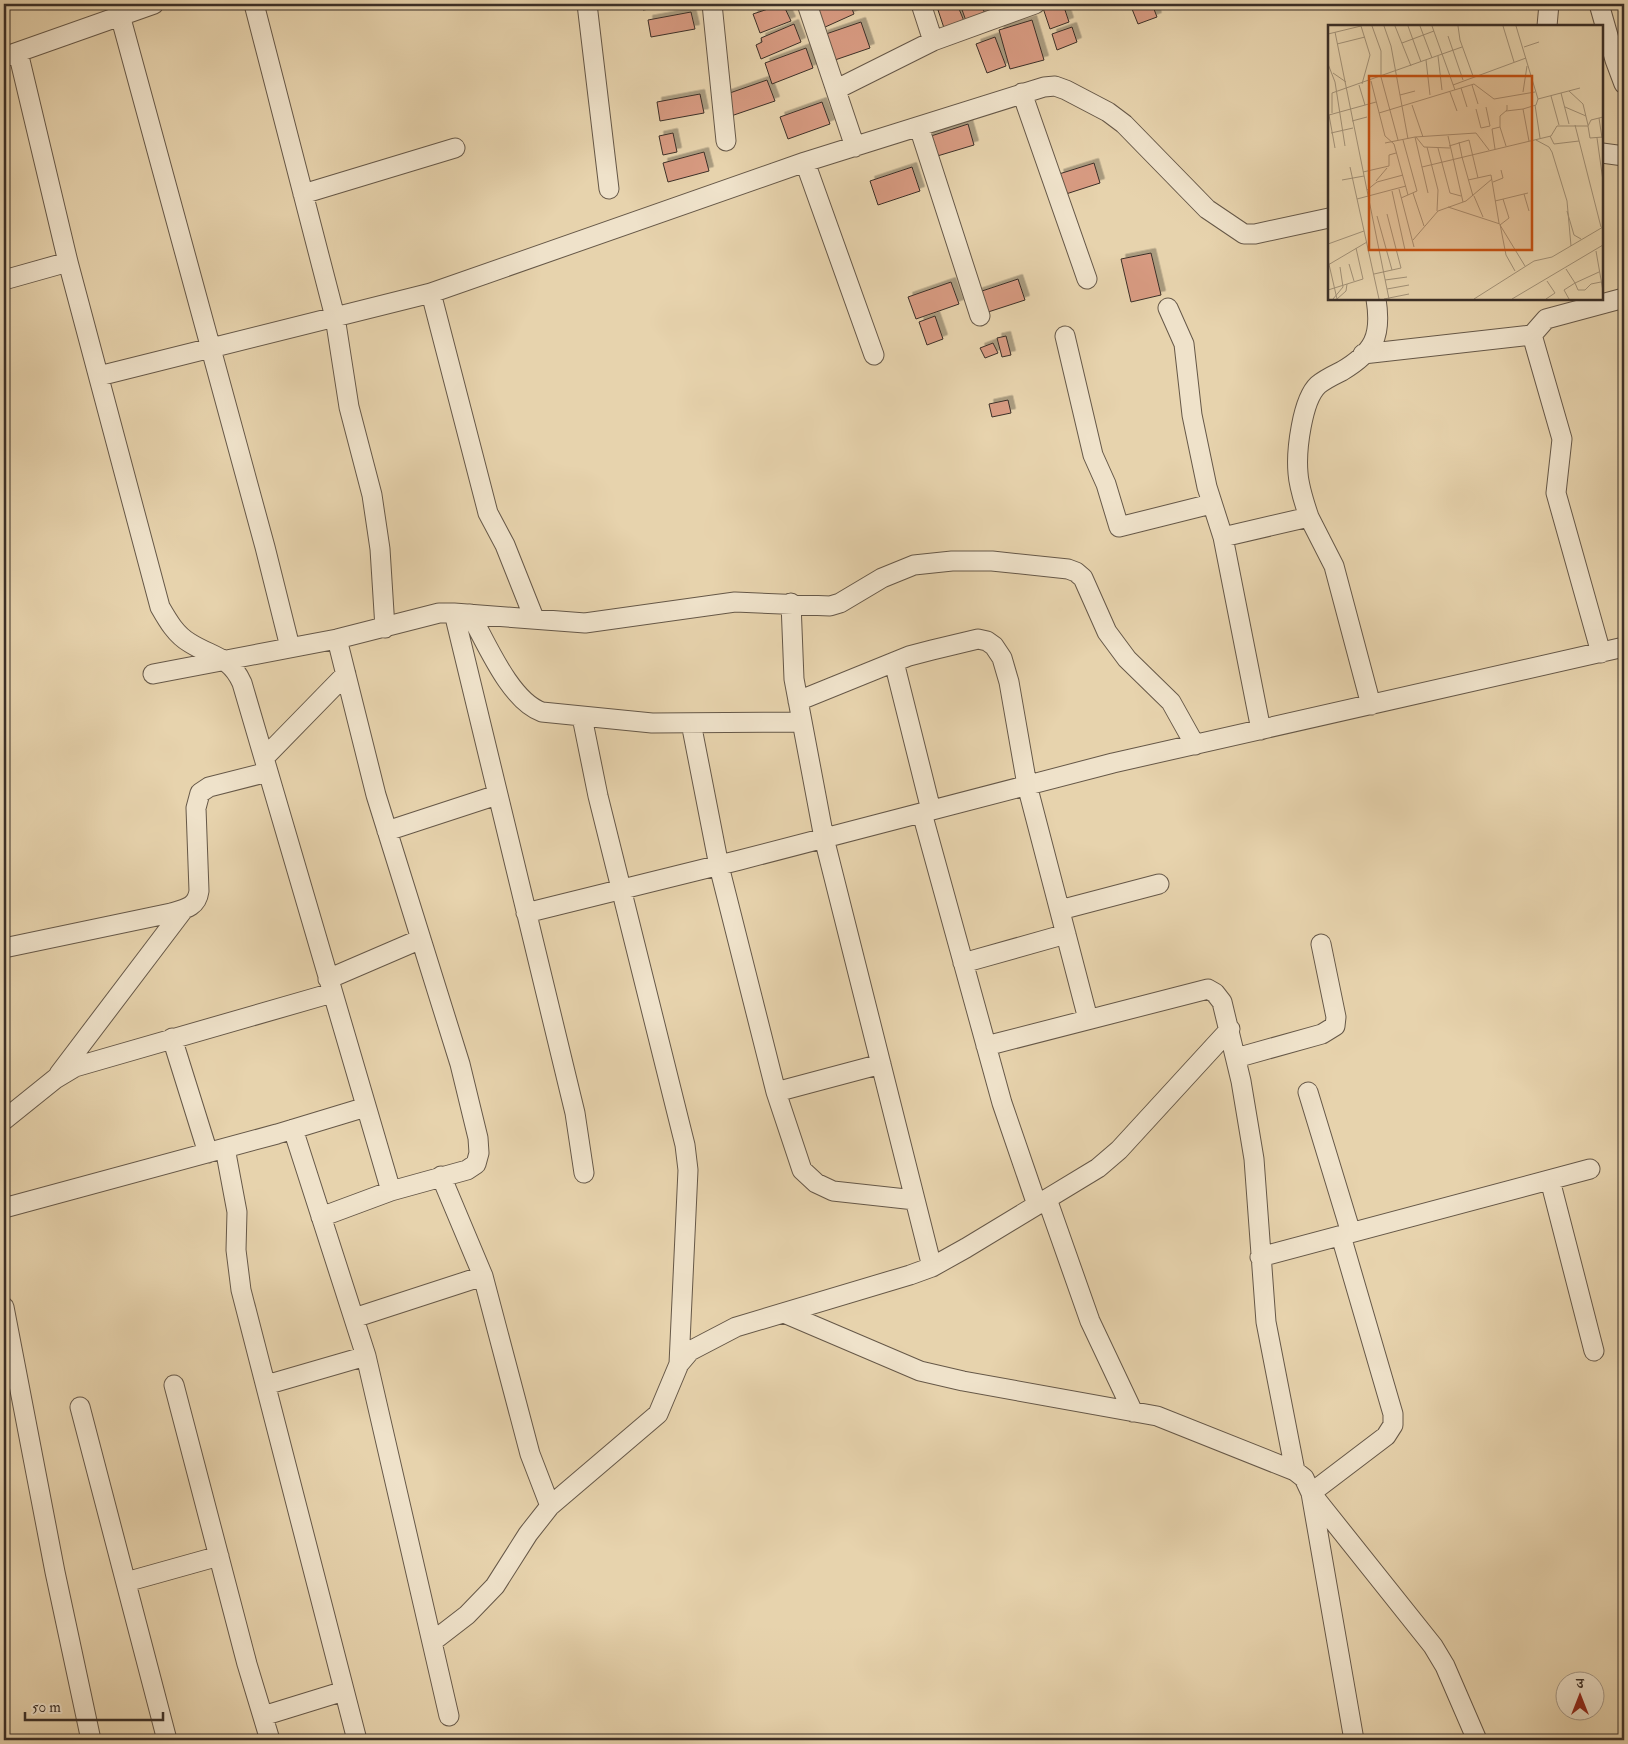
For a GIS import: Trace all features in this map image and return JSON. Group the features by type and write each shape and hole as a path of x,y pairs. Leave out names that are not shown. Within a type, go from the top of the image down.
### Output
{"street":[{"path":"154,4 120,9 11,54 160,607 168,621 184,639 225,660 238,673 242,682 391,1191"},
{"path":"254,4 335,317 348,406 372,495 380,549 385,628"},
{"path":"587,4 608,189"},
{"path":"712,4 726,141"},
{"path":"807,4 855,147"},
{"path":"921,4 933,41"},
{"path":"837,89 933,41 1035,4"},
{"path":"1547,25 1549,4"},
{"path":"1599,4 1624,84"},
{"path":"120,9 290,647"},
{"path":"99,376 431,293 804,162 1022,93 1055,86 1108,112 1124,124 1207,209 1244,234 1255,234 1328,218"},
{"path":"1022,93 1087,280"},
{"path":"919,127 980,316"},
{"path":"303,194 454,148"},
{"path":"1603,153 1624,156"},
{"path":"804,162 874,355"},
{"path":"4,280 68,262"},
{"path":"431,293 488,513 505,545 534,618"},
{"path":"1364,354 1532,335 1546,319 1624,298"},
{"path":"1371,705 1334,566 1309,517 1300,493 1297,470 1302,419 1307,401 1318,385 1355,363 1373,344 1379,321 1376,300"},
{"path":"1168,308 1184,344 1192,415 1211,504 1223,537 1261,730"},
{"path":"1532,335 1562,439 1556,493 1601,653"},
{"path":"1065,336 1093,455 1106,484 1119,527 1211,504"},
{"path":"1223,537 1309,517"},
{"path":"153,674 337,639 439,613 462,613 585,623 735,602 830,606 840,603 889,575 914,565 952,561 992,561 1068,569 1076,572 1083,578 1106,632 1127,659 1157,686 1171,702 1195,745"},
{"path":"791,603 794,679 824,838 932,1266"},
{"path":"462,613 509,682 531,708 542,712 652,723 802,722"},
{"path":"462,613 497,795 575,1113 584,1173"},
{"path":"321,1218 391,1191 467,1170 476,1164 479,1153 478,1138 460,1064 387,831 337,639"},
{"path":"798,701 909,656 967,641 987,641 994,646 1002,658 1009,682 1028,785 1088,1018"},
{"path":"526,913 719,866 1028,785 1624,647"},
{"path":"894,662 926,812 1002,1103 1090,1321 1133,1412"},
{"path":"4,948 184,910 192,906 198,900 196,808 200,793 208,787 266,765 346,674"},
{"path":"432,1642 467,1615 495,1586 528,1534 550,1506 658,1414 678,1364 688,1170 686,1153 639,952 621,890 582,717"},
{"path":"691,723 719,866 776,1092 802,1170 816,1183 832,1191 915,1200"},
{"path":"387,831 497,795"},
{"path":"1060,910 1159,884"},
{"path":"54,1079 184,910"},
{"path":"964,963 1066,934"},
{"path":"4,1120 54,1079 75,1067 172,1038 330,986 421,939"},
{"path":"1236,1058 1322,1034 1336,1026 1336,1017 1321,944"},
{"path":"986,1046 1088,1018 1208,989 1216,993 1222,1002 1230,1029 1254,1159 1266,1322 1295,1471"},
{"path":"678,1364 690,1351 716,1335 736,1326 910,1275 932,1266 1042,1202 1098,1168 1119,1150 1230,1029"},
{"path":"172,1038 216,1150 237,1212 236,1250 242,1290 357,1740"},
{"path":"776,1092 881,1064"},
{"path":"1308,1092 1392,1414 1392,1425 1386,1436 1311,1493"},
{"path":"4,1208 293,1129 366,1107"},
{"path":"293,1129 366,1356 449,1716"},
{"path":"1260,1257 1590,1169"},
{"path":"441,1176 483,1276 530,1454 550,1506"},
{"path":"1550,1180 1594,1351"},
{"path":"354,1318 483,1276"},
{"path":"4,1307 55,1572 91,1740"},
{"path":"784,1312 920,1371 1173,1421 1295,1471 1304,1478 1311,1493 1433,1646 1445,1666 1477,1740"},
{"path":"266,1385 366,1356"},
{"path":"174,1385 270,1740"},
{"path":"80,1407 167,1740"},
{"path":"1311,1493 1354,1740"},
{"path":"126,1582 219,1556"},
{"path":"263,1716 344,1692"}],"building":[{"path":"642,4 683,4 643,10"},
{"path":"783,4 791,21 760,33 753,14"},
{"path":"832,4 850,4 854,14 823,28 815,11"},
{"path":"957,4 964,21 944,28 938,10"},
{"path":"960,4 981,4 985,14 966,21"},
{"path":"1063,4 1069,22 1050,29 1042,5"},
{"path":"1130,4 1152,4 1157,17 1138,24"},
{"path":"691,12 695,29 651,37 648,20"},
{"path":"1032,20 1044,60 1010,69 999,30"},
{"path":"861,22 870,48 832,61 823,35"},
{"path":"794,24 801,42 761,59 756,45 762,42 761,38"},
{"path":"1072,27 1077,42 1057,50 1052,34"},
{"path":"995,37 1006,66 987,73 976,44"},
{"path":"806,48 813,68 772,84 765,63"},
{"path":"767,80 775,101 731,116 724,95"},
{"path":"700,94 704,113 660,121 657,102"},
{"path":"822,102 830,124 788,139 780,117"},
{"path":"968,124 974,145 934,157 928,137"},
{"path":"673,133 677,152 663,155 659,136"},
{"path":"704,152 709,171 668,182 663,163"},
{"path":"1094,163 1100,183 1066,194 1059,174"},
{"path":"912,167 920,191 878,205 870,181"},
{"path":"1151,253 1161,295 1131,302 1121,259"},
{"path":"1018,279 1025,300 982,314 976,293"},
{"path":"951,282 959,304 916,319 908,297"},
{"path":"935,316 943,339 927,345 919,322"},
{"path":"1006,336 1011,355 1002,357 997,338"},
{"path":"993,343 998,353 985,358 980,348"},
{"path":"1008,400 1011,413 992,417 989,404"}]}
